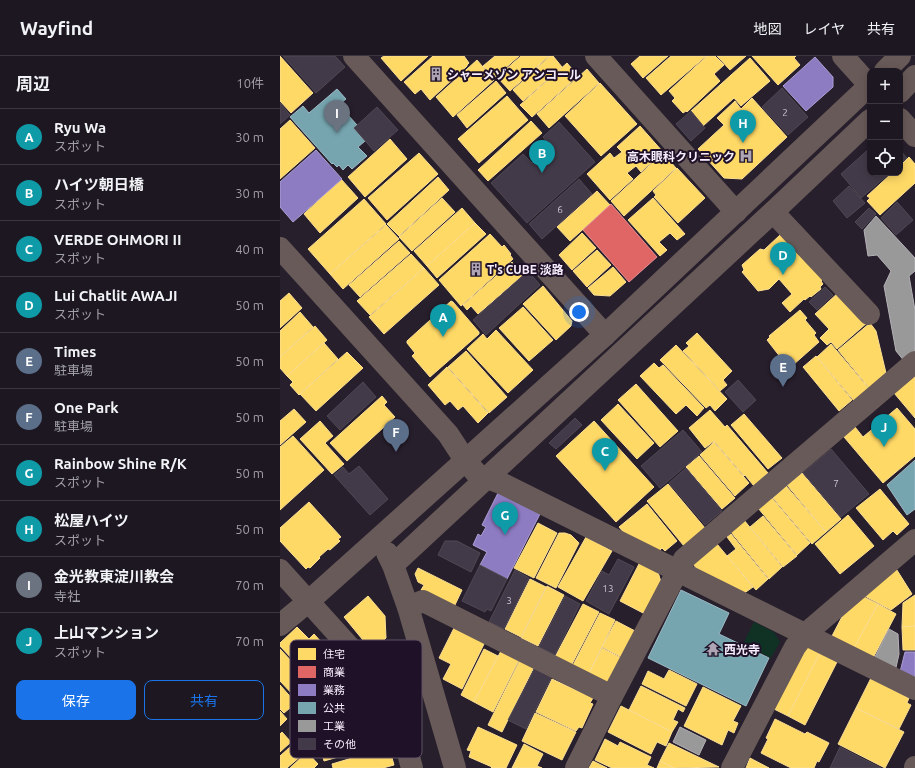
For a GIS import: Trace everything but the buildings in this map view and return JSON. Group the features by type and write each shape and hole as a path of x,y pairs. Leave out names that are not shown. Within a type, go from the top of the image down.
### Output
{"street":[{"path":"354,56 605,335"},
{"path":"596,56 736,212"},
{"path":"843,56 867,83"},
{"path":"888,68 900,56"},
{"path":"903,89 915,76"},
{"path":"280,625 309,601 605,335 867,89"},
{"path":"903,122 915,136"},
{"path":"393,565 867,123"},
{"path":"773,212 869,314"},
{"path":"280,248 448,434 465,460 477,474 503,484 915,689"},
{"path":"576,768 676,571 684,559 915,362"},
{"path":"380,537 393,565 418,640"},
{"path":"732,768 795,647 804,635 915,540"},
{"path":"280,570 344,640"},
{"path":"408,607 423,602 612,696"},
{"path":"422,653 455,768"},
{"path":"409,758 412,768"}],"green space":[{"path":"754,622 774,632 780,642 771,658 743,644"}],"place":[{"name":"シャーメゾン アンコール","path":"436,74"},
{"name":"金光教東淀川教会","path":"337,133"},
{"name":"松屋ハイツ","path":"743,143"},
{"name":"高木眼科クリニック","path":"746,156"},
{"name":"ハイツ朝日橋","path":"542,173"},
{"name":"T's CUBE 淡路","path":"476,269"},
{"name":"Lui Chatlit AWAJI","path":"783,275"},
{"name":"Ryu Wa","path":"443,337"},
{"name":"Times","path":"783,387"},
{"name":"上山マンション","path":"884,447"},
{"name":"One Park","path":"396,452"},
{"name":"VERDE OHMORI II","path":"605,471"},
{"name":"Rainbow Shine R/K","path":"505,535"},
{"name":"西光寺","path":"713,649"}]}
